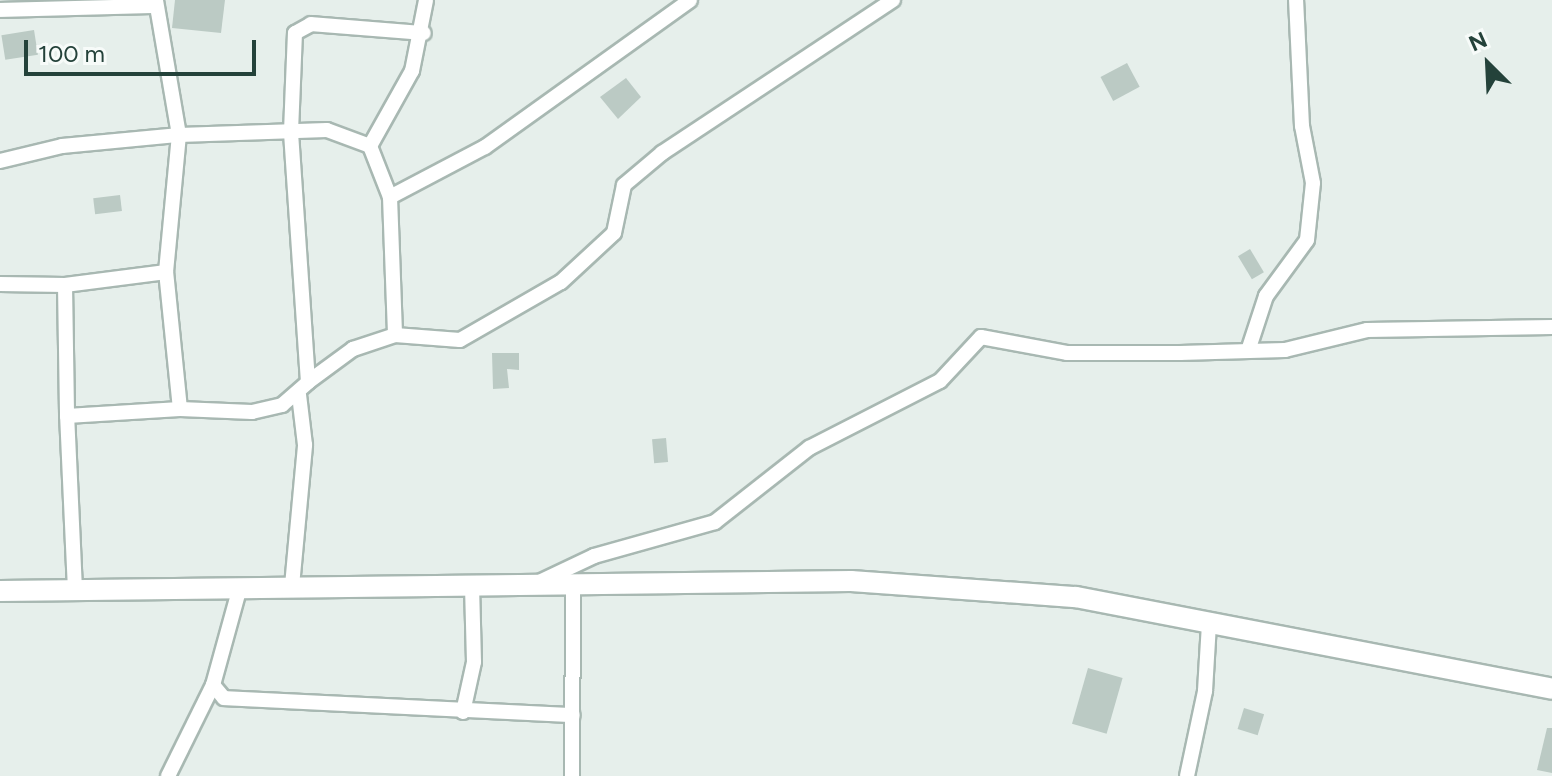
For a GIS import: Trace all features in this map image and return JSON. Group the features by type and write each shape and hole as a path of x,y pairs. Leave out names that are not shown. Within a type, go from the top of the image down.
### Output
{"street":[{"path":"370,146 412,71 424,33 426,0"},
{"path":"390,197 485,147 690,0"},
{"path":"67,416 180,409 252,412 299,395 308,382 353,349 395,335 460,340 561,282 614,233 624,185 633,177 893,0"},
{"path":"1248,351 1266,296 1307,240 1313,183 1302,126 1296,0"},
{"path":"0,10 155,3 179,135 166,272 180,409"},
{"path":"308,382 291,132 295,33 301,27 424,33"},
{"path":"0,161 62,146 234,128 291,132 327,130 370,146 390,197 395,335"},
{"path":"0,284 65,285 166,272"},
{"path":"65,285 75,590"},
{"path":"537,583 594,556 715,522 809,448 940,381 981,337 1067,353 1248,351 1285,350 1367,330 1552,327"},
{"path":"292,586 305,445 299,395"},
{"path":"0,591 851,581 1076,597 1552,689"},
{"path":"572,776 573,583"},
{"path":"463,712 474,662 472,584"},
{"path":"168,776 213,685 240,587"},
{"path":"1187,776 1205,691 1209,624"},
{"path":"213,685 224,698 573,715"}],"building":[{"path":"175,0 225,0 221,33 172,28"},
{"path":"34,30 38,55 5,60 1,35"},
{"path":"1127,63 1140,87 1113,101 1101,77"},
{"path":"626,78 641,97 618,119 600,97"},
{"path":"120,195 122,211 95,214 93,198"},
{"path":"1250,249 1264,272 1252,279 1238,256"},
{"path":"492,353 519,353 519,370 507,369 509,388 493,389"},
{"path":"666,438 668,462 654,463 652,439"},
{"path":"1088,668 1123,678 1107,734 1072,724"},
{"path":"1244,708 1264,714 1258,735 1238,729"},
{"path":"1547,728 1552,728 1552,773 1537,770"}]}
